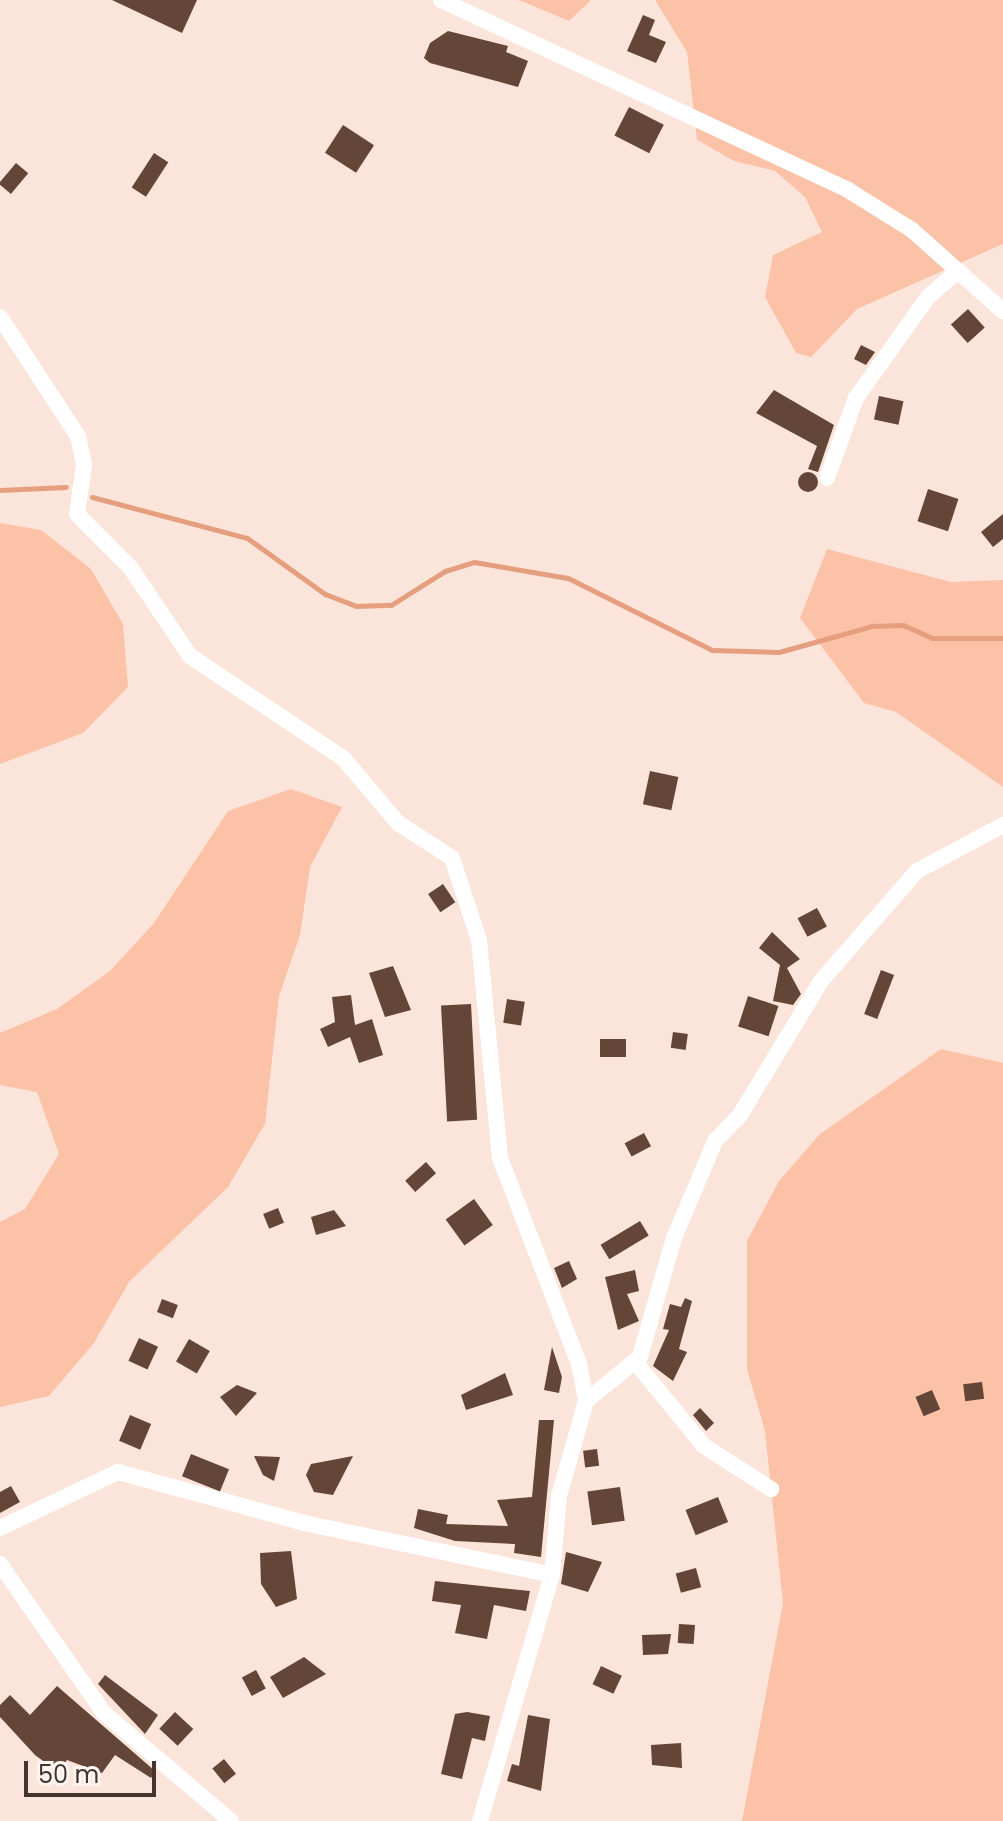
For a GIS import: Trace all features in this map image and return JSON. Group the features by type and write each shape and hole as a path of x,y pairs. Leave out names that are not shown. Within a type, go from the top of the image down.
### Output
{"street":[{"path":"441,0 848,190 912,230 1003,311"},
{"path":"827,478 856,398 928,297 958,271"},
{"path":"0,317 78,436 84,465 77,514 130,567 190,656 343,758 398,823 452,858 479,940 500,1158 579,1364 586,1401 559,1496 552,1575 480,1821"},
{"path":"586,1401 636,1363 674,1238 715,1141 740,1115 776,1047 821,981 917,871 1003,825"},
{"path":"636,1363 704,1446 771,1489"},
{"path":"0,1528 118,1472 304,1523 552,1575"},
{"path":"0,1564 104,1713 231,1821"}],"shaded area":[{"path":"519,0 591,0 569,21"},
{"path":"655,0 1003,0 1003,244 857,309 811,357 796,353 765,297 773,255 822,232 805,197 775,171 734,161 697,140 687,52"},
{"path":"0,523 41,530 91,569 123,624 128,687 83,733 0,764"},
{"path":"827,549 951,582 1003,580 1003,787 896,712 864,703 800,618"},
{"path":"291,789 342,807 310,867 300,935 279,996 265,1124 228,1187 129,1282 94,1343 49,1396 0,1407 0,1222 25,1209 59,1154 37,1092 0,1085 0,1033 57,1009 110,971 154,923 228,811"},
{"path":"941,1049 1003,1063 1003,1821 742,1821 783,1603 765,1431 747,1369 747,1241 779,1181 820,1134"}],"building":[{"path":"112,0 197,0 182,33"},
{"path":"643,15 655,20 649,35 666,42 656,63 627,51"},
{"path":"448,31 508,46 506,52 528,61 518,87 430,63 424,58 430,43"},
{"path":"629,107 664,125 649,153 614,136"},
{"path":"343,125 374,145 356,173 325,153"},
{"path":"154,153 168,162 146,197 132,187"},
{"path":"16,163 28,173 11,194 0,182"},
{"path":"968,309 985,328 968,343 951,324"},
{"path":"861,345 875,352 866,365 854,359"},
{"path":"774,390 834,425 818,472 808,469 817,446 756,413"},
{"path":"879,396 903,401 898,425 874,419"},
{"path":"808,472 815,475 818,482 815,489 808,492 801,489 798,482 801,475"},
{"path":"928,489 958,499 948,531 917,521"},
{"path":"1003,514 1003,539 993,547 981,532"},
{"path":"650,771 678,777 671,810 643,804"},
{"path":"443,884 455,902 440,912 428,894"},
{"path":"817,908 827,927 807,937 798,918"},
{"path":"772,932 800,959 787,968 801,994 793,1005 773,1001 780,965 759,948"},
{"path":"393,966 411,1010 385,1017 369,973"},
{"path":"881,970 894,975 877,1019 864,1014"},
{"path":"351,995 355,1025 372,1019 383,1055 359,1063 350,1037 328,1047 320,1029 335,1022 332,997"},
{"path":"748,996 778,1006 769,1036 738,1026"},
{"path":"507,999 525,1002 521,1026 503,1023"},
{"path":"471,1004 477,1120 447,1121 441,1006"},
{"path":"673,1032 688,1034 686,1050 671,1048"},
{"path":"600,1039 626,1039 626,1057 600,1057"},
{"path":"644,1133 651,1146 632,1157 625,1143"},
{"path":"426,1162 436,1173 415,1192 405,1181"},
{"path":"474,1199 493,1225 464,1245 446,1220"},
{"path":"278,1208 284,1223 269,1229 263,1214"},
{"path":"334,1210 346,1226 316,1235 311,1217"},
{"path":"640,1221 649,1236 609,1259 601,1245"},
{"path":"569,1261 577,1279 562,1288 554,1268"},
{"path":"635,1270 639,1291 627,1294 639,1321 618,1330 605,1277"},
{"path":"685,1298 692,1301 679,1349 687,1352 673,1381 653,1366 669,1330 663,1329 670,1304 681,1307"},
{"path":"162,1299 178,1305 173,1318 157,1312"},
{"path":"139,1338 158,1347 147,1370 128,1361"},
{"path":"189,1339 210,1351 197,1374 176,1362"},
{"path":"552,1347 562,1377 559,1393 544,1390"},
{"path":"505,1373 513,1395 466,1410 461,1395"},
{"path":"982,1382 984,1399 965,1401 963,1384"},
{"path":"237,1385 257,1393 236,1416 220,1397"},
{"path":"932,1390 940,1409 924,1416 915,1397"},
{"path":"700,1408 714,1423 706,1431 693,1415"},
{"path":"130,1415 151,1424 140,1450 119,1441"},
{"path":"539,1420 554,1420 541,1557 514,1553 515,1544 455,1541 414,1528 418,1509 448,1515 446,1524 508,1526 497,1500 532,1497"},
{"path":"597,1449 599,1466 585,1468 583,1451"},
{"path":"191,1454 229,1469 220,1492 182,1476"},
{"path":"254,1456 280,1457 274,1481 263,1475"},
{"path":"353,1456 333,1495 314,1492 306,1475 311,1464"},
{"path":"11,1486 20,1502 0,1513 0,1492"},
{"path":"620,1487 625,1521 592,1525 587,1492"},
{"path":"718,1497 728,1522 696,1535 686,1510"},
{"path":"291,1551 297,1599 276,1607 261,1584 260,1553"},
{"path":"566,1552 602,1562 588,1592 561,1584"},
{"path":"696,1568 701,1587 681,1593 676,1573"},
{"path":"435,1581 530,1591 526,1611 494,1605 487,1639 455,1633 461,1605 432,1601"},
{"path":"679,1624 695,1625 694,1644 678,1643"},
{"path":"671,1634 668,1654 643,1655 642,1635"},
{"path":"304,1657 326,1674 283,1698 270,1677"},
{"path":"601,1666 622,1676 613,1694 593,1684"},
{"path":"256,1670 266,1689 252,1696 242,1678"},
{"path":"105,1675 158,1715 145,1734 98,1684"},
{"path":"57,1686 155,1771 151,1778 115,1755 102,1773 67,1760 58,1772 35,1755 0,1717 0,1705 10,1695 30,1715"},
{"path":"175,1712 193,1729 178,1746 159,1729"},
{"path":"467,1712 490,1716 485,1741 472,1738 462,1779 441,1774 455,1714"},
{"path":"528,1715 550,1719 541,1791 507,1781 512,1764 519,1766"},
{"path":"681,1743 682,1768 652,1765 651,1745"},
{"path":"224,1759 236,1774 224,1783 212,1768"}],"waterway":[{"path":"0,490 66,487"},
{"path":"92,497 247,538 325,594 356,606 391,605 445,571 474,562 568,578 712,650 779,652 872,626 903,625 932,638 1003,638"}]}
